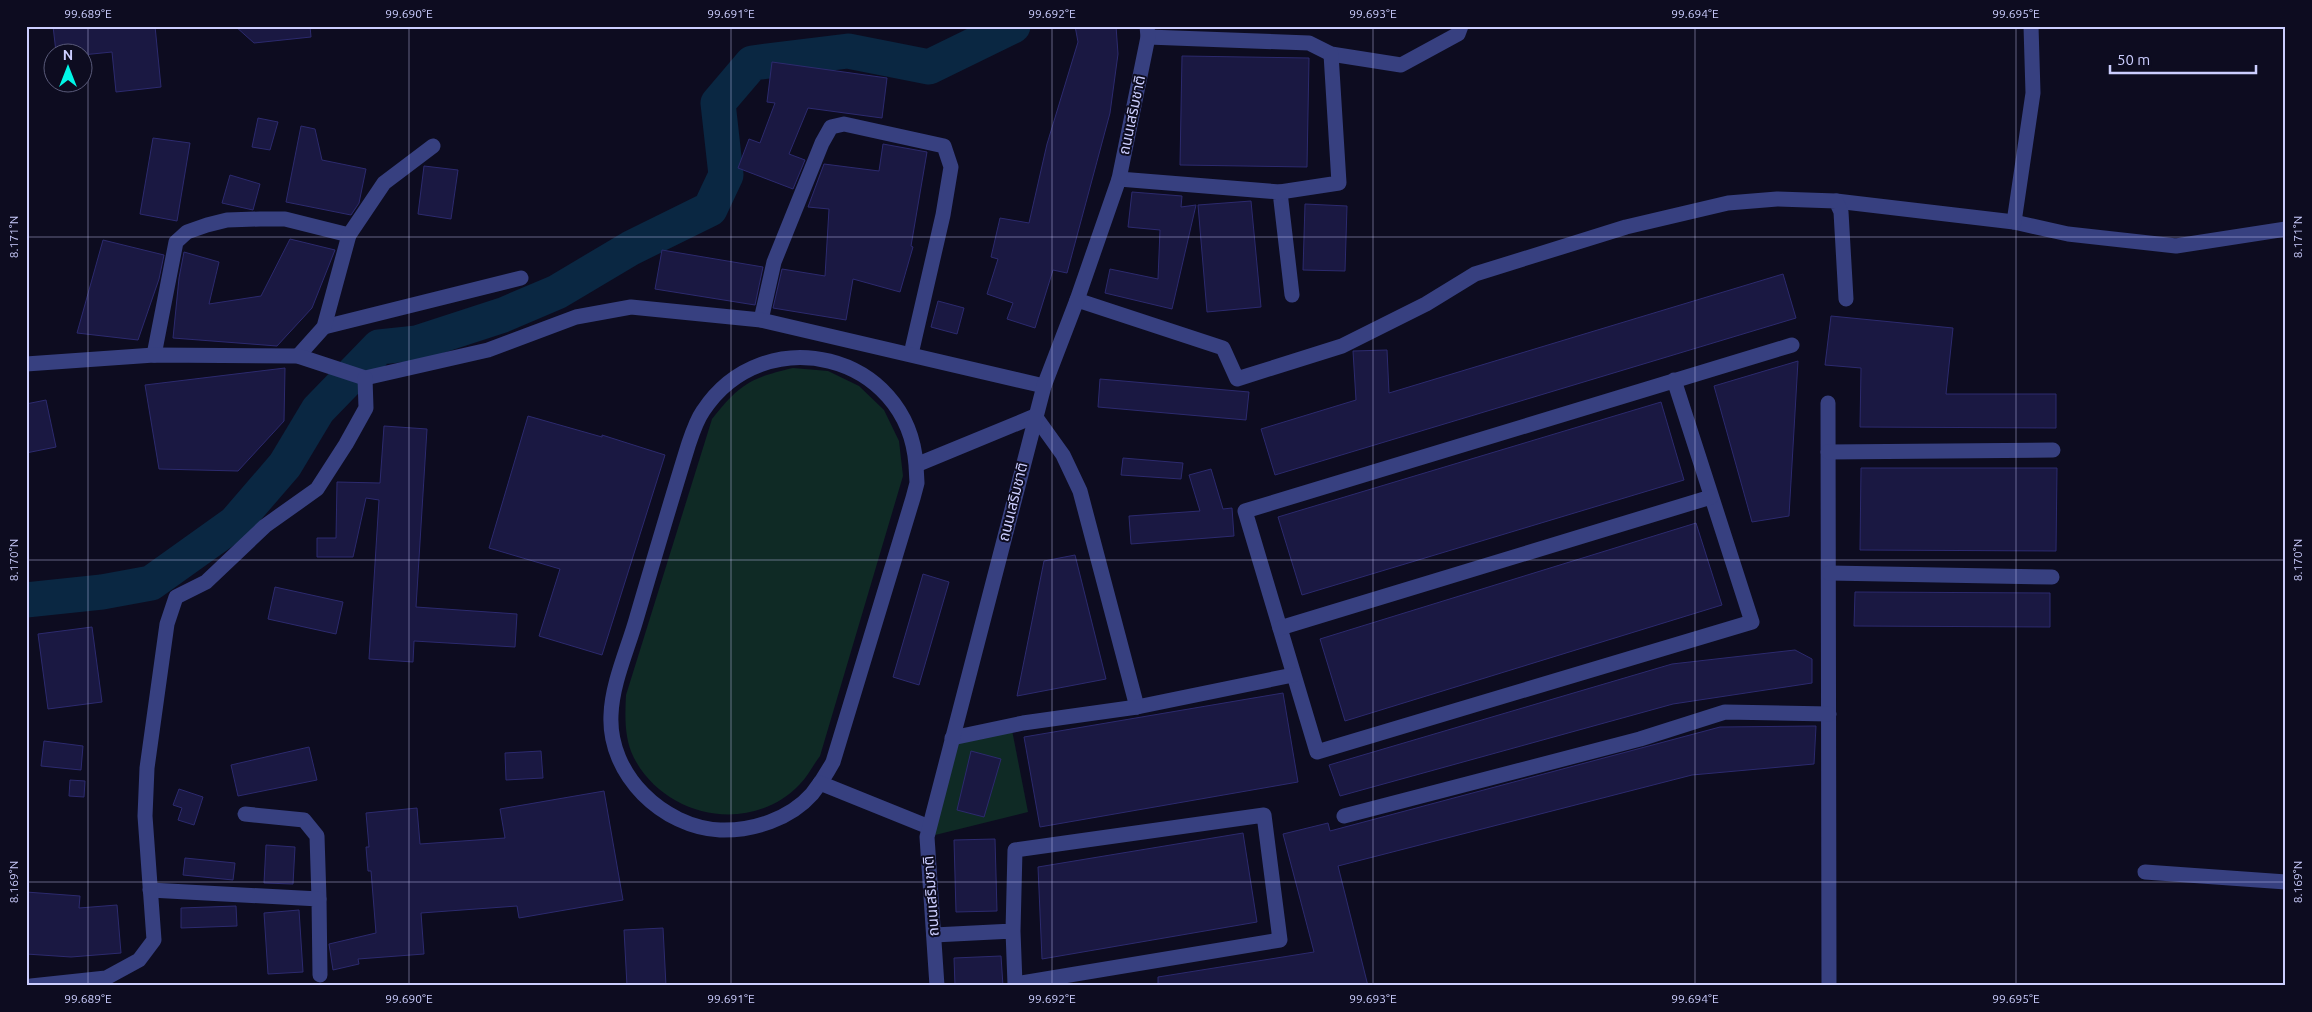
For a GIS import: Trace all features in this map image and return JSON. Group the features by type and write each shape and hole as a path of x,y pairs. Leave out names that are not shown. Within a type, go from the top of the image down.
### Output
{"street":[{"path":"1148,32 1309,43 1331,54 1401,65 1458,34 1461,26"},
{"path":"2014,222 2033,93 2031,26"},
{"name":"ถนนเสริมชาติ","path":"937,986 927,837 1035,416 1044,386 1077,300 1119,179 1148,32"},
{"path":"1119,179 1280,192 1339,183 1331,54"},
{"path":"761,320 774,262 822,143 831,127 844,124 888,133 944,146 951,167 943,215 911,354"},
{"path":"298,356 324,327 349,235 384,183 433,146"},
{"path":"1280,192 1292,295"},
{"path":"1077,300 1223,348 1237,379 1342,346 1426,304 1476,274 1626,227 1728,203 1777,199 1836,202 2014,222 2068,234 2176,246 2286,229"},
{"path":"1836,202 1840,212 1846,298"},
{"path":"154,355 176,242 187,232 227,220 285,219 349,235"},
{"path":"324,327 521,278"},
{"path":"26,364 154,355 298,356 341,368 364,377 488,350 576,317 631,307 761,320 1044,386"},
{"path":"1674,380 1752,622 1317,752 1245,511 1674,380 1792,345"},
{"path":"801,357 820,358 856,370 888,394 909,427 916,465 917,483 913,498 834,762 812,794 798,807 782,817 746,829 708,829 672,817 656,806 642,794 621,763 611,726 611,715 616,689 688,446 702,411 728,382 762,363 801,357"},
{"path":"31,986 106,978 139,960 154,940 145,816 147,768 167,624 176,596 206,582 265,526 317,489 346,444 366,408 364,377"},
{"path":"1828,403 1829,986"},
{"path":"916,465 1035,416 1063,455 1080,491 1137,707"},
{"path":"1828,452 2053,450"},
{"path":"1280,628 1711,496"},
{"path":"1829,573 2052,576"},
{"path":"952,738 1023,723 1137,707 1293,675"},
{"path":"1344,816 1640,739 1725,712 1829,714"},
{"path":"820,783 929,828"},
{"path":"245,814 304,820 317,836 320,975"},
{"path":"1264,814 1280,940 1015,984 1013,931 1015,850 1264,814"},
{"path":"2145,872 2286,882"},
{"path":"150,890 319,899"},
{"path":"934,935 1013,931"}],"green space":[{"path":"793,368 828,371 859,386 884,410 899,441 903,476 820,756 803,781 780,800 758,810 735,814 711,813 688,806 667,795 648,779 634,758 628,743 625,719 626,695 712,419 730,398 747,384 766,375"},
{"path":"1011,725 1028,812 927,837 952,738"}],"building":[{"path":"53,26 155,26 161,87 116,92 112,52 92,54 92,42 55,42"},
{"path":"235,26 310,26 311,37 254,43"},
{"path":"1075,26 1116,26 1118,54 1110,113 1067,273 1053,270 1035,328 1007,319 1013,303 987,294 998,259 991,257 1000,218 1029,223 1047,144 1078,42"},
{"path":"1182,56 1309,58 1307,167 1180,165"},
{"path":"772,62 887,78 882,118 808,108 789,154 805,160 793,189 738,168 749,139 760,143 775,103 767,102"},
{"path":"258,118 278,122 270,150 252,147"},
{"path":"301,126 315,129 322,160 366,169 359,203 351,215 286,202"},
{"path":"153,138 190,143 177,221 140,214"},
{"path":"883,144 927,152 911,246 913,247 900,292 853,279 846,320 773,308 782,269 825,276 829,209 808,207 824,164 879,171"},
{"path":"424,166 458,170 451,219 418,214"},
{"path":"230,175 260,184 253,210 222,203"},
{"path":"1132,192 1182,196 1181,207 1196,205 1172,309 1105,293 1110,269 1158,279 1160,230 1128,227"},
{"path":"1251,201 1261,307 1207,312 1198,205"},
{"path":"1305,204 1347,206 1345,271 1303,270"},
{"path":"290,239 335,250 312,308 277,346 173,338 179,278 184,252 219,262 209,304 261,296"},
{"path":"103,240 164,255 159,279 138,340 77,333"},
{"path":"662,250 763,267 755,305 655,289"},
{"path":"1783,274 1796,318 1275,475 1261,429 1356,400 1353,351 1387,350 1389,393"},
{"path":"938,301 964,308 957,334 931,327"},
{"path":"1831,316 1953,328 1946,394 2056,394 2056,428 1860,427 1861,368 1825,365"},
{"path":"1798,361 1789,516 1752,522 1714,386"},
{"path":"285,368 284,421 238,471 159,469 145,385"},
{"path":"1100,379 1249,392 1246,420 1098,407"},
{"path":"46,400 56,447 26,453 26,404"},
{"path":"1661,402 1684,480 1302,595 1278,517"},
{"path":"528,416 602,437 602,435 665,455 602,655 539,636 560,569 489,548"},
{"path":"384,426 427,429 416,607 517,614 515,647 414,641 413,662 369,659 379,500 366,498 353,557 317,557 317,538 336,538 337,482 380,483"},
{"path":"1123,458 1183,463 1181,479 1121,475"},
{"path":"1861,468 2057,468 2056,551 1860,550"},
{"path":"1211,469 1223,509 1232,508 1234,536 1131,544 1129,516 1200,511 1189,475"},
{"path":"1696,523 1722,605 1345,721 1320,639"},
{"path":"1075,555 1106,679 1017,696 1044,561"},
{"path":"923,574 949,582 919,685 893,677"},
{"path":"275,587 343,602 336,634 268,619"},
{"path":"1855,592 2050,593 2050,627 1854,626"},
{"path":"92,627 102,702 48,709 38,634"},
{"path":"1795,650 1812,659 1812,683 1673,704 1340,796 1329,765 1672,664"},
{"path":"1283,693 1298,782 1040,827 1024,737"},
{"path":"1816,726 1814,764 1692,775 1338,866 1368,986 1158,986 1158,977 1314,952 1283,834 1328,823 1330,831 1720,727"},
{"path":"44,741 83,746 81,770 41,766"},
{"path":"309,747 317,780 238,796 231,765"},
{"path":"541,751 543,778 506,780 505,753"},
{"path":"971,751 1001,759 984,817 957,810"},
{"path":"70,780 85,781 84,797 69,796"},
{"path":"179,789 203,797 194,825 178,820 182,808 173,805"},
{"path":"604,791 623,900 519,918 517,906 421,913 424,954 358,959 359,964 333,970 329,944 376,933 371,871 368,871 366,847 369,847 366,813 417,808 420,844 505,838 500,809"},
{"path":"1243,833 1257,922 1042,959 1038,867"},
{"path":"995,839 997,911 956,912 954,840"},
{"path":"266,845 295,847 293,884 264,883"},
{"path":"185,858 235,863 233,880 183,875"},
{"path":"26,892 80,896 79,908 117,905 121,953 71,957 26,954"},
{"path":"236,906 237,926 181,928 181,908"},
{"path":"299,910 303,972 268,974 264,913"},
{"path":"663,928 666,986 627,986 624,930"},
{"path":"1001,956 1003,986 955,986 954,958"}],"waterway":[{"path":"26,600 102,592 151,583 235,523 285,465 318,410 379,347 417,343 503,315 557,292 631,248 710,209 726,175 718,103 752,63 848,51 929,67 1013,26"}]}
